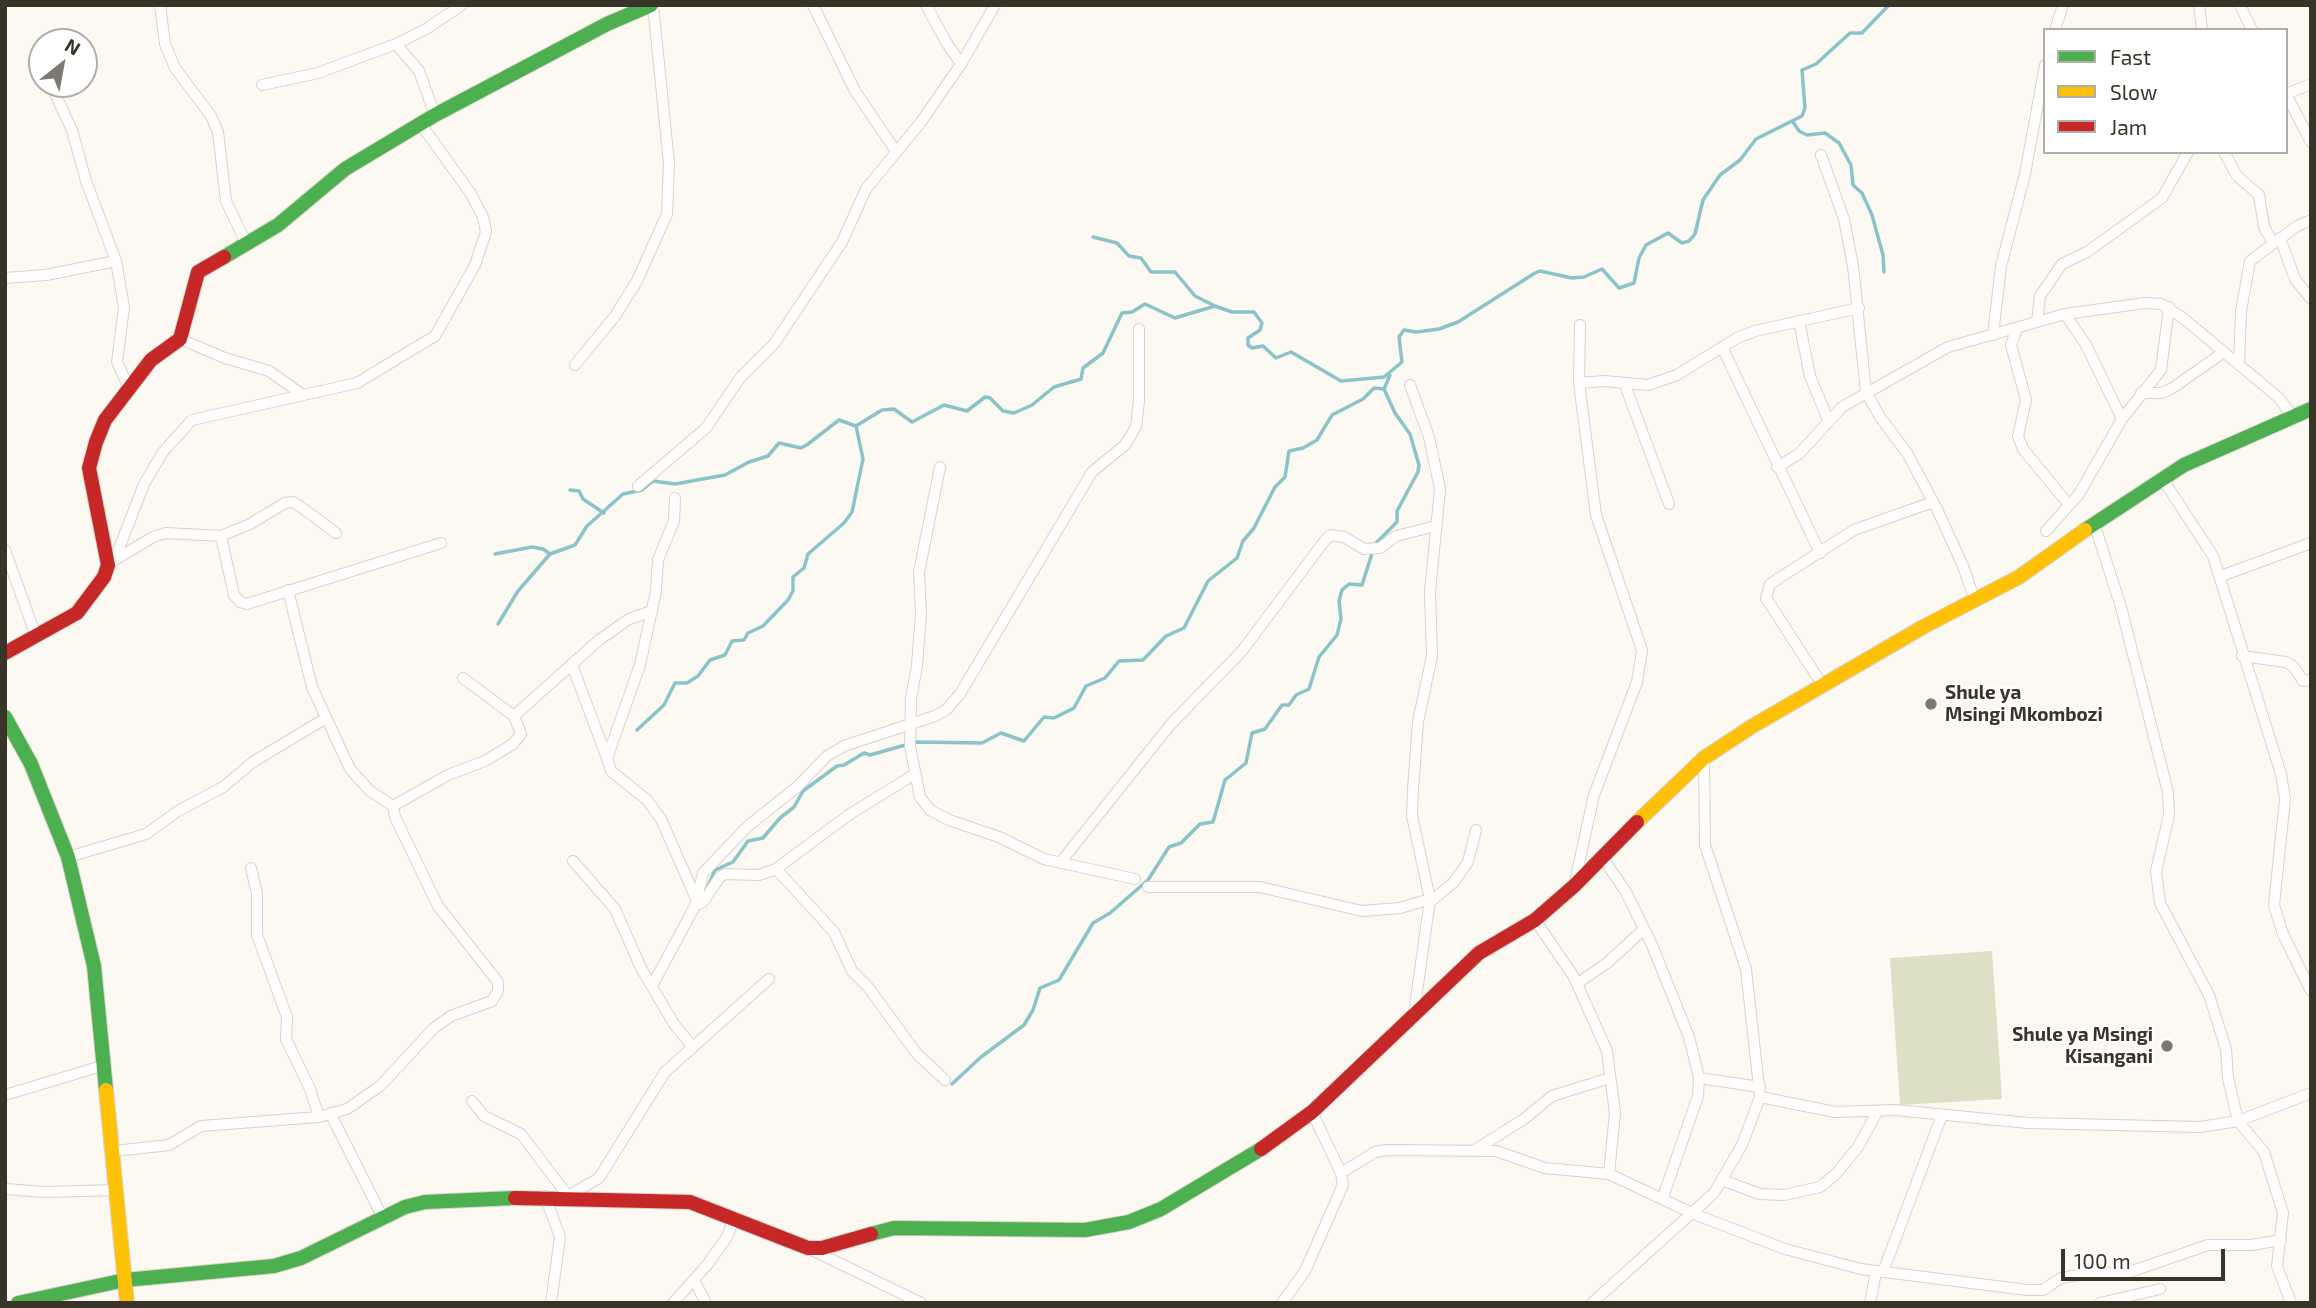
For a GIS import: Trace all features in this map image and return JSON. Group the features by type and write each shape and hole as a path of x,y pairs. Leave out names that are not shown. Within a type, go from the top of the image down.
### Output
{"main road":[{"path":"5,653 77,613 112,562 89,468 105,420 151,360 180,339 198,272 221,256 247,245 278,225 345,169 420,123 607,24 652,5"},
{"path":"18,1303 125,1280 274,1266 301,1258 405,1207 425,1202 568,1196 690,1202 808,1248 822,1248 894,1228 1085,1230 1129,1222 1161,1209 1235,1167 1312,1112 1479,953 1535,920 1574,886 1659,799 1704,758 1823,686 2019,577 2050,552 2184,464 2311,409"},
{"path":"5,717 31,764 68,857 94,966 127,1303"}],"street":[{"path":"160,5 165,44 175,68 211,116 218,132 226,201 247,245"},
{"path":"262,85 318,73 396,44 426,29 462,5"},
{"path":"575,365 615,316 637,281 667,214 669,163 652,5"},
{"path":"813,5 855,91 895,150"},
{"path":"926,5 961,64"},
{"path":"638,486 706,428 740,378 774,344 835,254 866,189 895,150 921,122 961,64 995,5"},
{"path":"2056,28 2063,5"},
{"path":"2199,5 2202,28"},
{"path":"2239,5 2251,28"},
{"path":"396,44 419,71 435,115"},
{"path":"1993,335 2001,266 2025,174 2043,76"},
{"path":"2288,96 2311,84"},
{"path":"57,98 72,130 86,181 116,261 124,306 117,362 129,388"},
{"path":"2288,98 2311,142"},
{"path":"112,562 144,484 163,452 192,419 300,393 357,383 435,336 475,265 486,232 483,217 471,194 420,123"},
{"path":"2037,322 2040,296 2062,264 2097,246 2162,198 2187,154"},
{"path":"2225,154 2237,176 2259,195 2264,226 2276,240 2295,279 2311,299"},
{"path":"1821,155 1844,219 1859,308 1866,392 1880,417 1907,453 1934,502 1964,566 1975,601"},
{"path":"2239,365 2241,311 2252,258 2276,240 2311,220"},
{"path":"5,278 46,275 116,261"},
{"path":"1777,467 1799,454 1842,407 1866,392 1898,378 1948,347 2065,314 2145,303 2169,307 2278,398 2292,417"},
{"path":"2046,531 2094,471 2122,419 2163,367 2169,307"},
{"path":"1579,383 1604,381 1648,385 1677,375 1722,347 1755,331 1859,308"},
{"path":"2065,314 2086,345 2122,419"},
{"path":"1799,321 1810,376 1829,422"},
{"path":"1574,886 1594,795 1637,682 1642,658 1634,621 1603,544 1596,515 1579,383 1580,325"},
{"path":"2017,328 2011,345 2026,400 2018,436 2030,459 2069,505"},
{"path":"652,986 696,904 703,873 710,865 827,756 857,740 935,716 954,702 973,676 1092,472 1114,456 1131,436 1139,401 1139,329"},
{"path":"180,339 225,358 269,371 300,393"},
{"path":"1722,347 1820,553"},
{"path":"2141,393 2161,393 2171,389 2224,352"},
{"path":"1410,385 1436,464 1440,489 1430,592 1432,656 1419,722 1412,816 1429,901 1414,1013"},
{"path":"1625,385 1669,504"},
{"path":"940,467 919,572 921,613 910,746 920,797 930,810 959,824 1060,863 1135,879"},
{"path":"2161,478 2213,556 2281,775 2285,799 2274,905 2277,918 2311,991"},
{"path":"607,758 637,676 652,611 658,560 674,522 675,498"},
{"path":"112,562 153,537 166,533 221,536 250,524 285,503 293,502 336,533"},
{"path":"1823,686 1766,598 1770,584 1854,530 1934,502"},
{"path":"2094,523 2121,607 2168,792 2169,815 2156,872 2160,903 2209,995 2226,1049 2228,1078 2238,1121 2258,1141 2264,1152 2283,1213 2277,1266 2291,1303"},
{"path":"1060,863 1171,724 1242,651 1326,539 1331,536 1344,537 1363,549 1380,548 1396,536 1436,526"},
{"path":"221,536 234,595 240,602 253,603 441,543"},
{"path":"2221,576 2311,543"},
{"path":"5,550 36,636"},
{"path":"114,1151 169,1144 201,1126 325,1115 347,1109 380,1086 433,1028 451,1016 492,1001 498,991 498,982 492,972 438,906 395,817 393,806 370,790 350,769 312,687 288,590"},
{"path":"514,716 599,640 629,619 652,611"},
{"path":"2242,656 2286,662 2294,667 2303,681 2311,680"},
{"path":"572,665 611,771 647,800 661,819 696,904"},
{"path":"393,806 448,775 485,761 513,744 521,734 514,716 463,678"},
{"path":"68,857 146,834 178,811 223,787 253,762 326,718"},
{"path":"1591,1303 1694,1214 1722,1180 1742,1145 1760,1092 1746,970 1705,845 1704,758"},
{"path":"696,904 703,902 715,883 725,874 759,875 776,869 850,814 915,774"},
{"path":"1149,887 1260,887 1362,911 1400,908 1429,901 1454,882 1468,862 1476,830"},
{"path":"1602,857 1626,892 1644,929 1689,1037 1699,1078 1698,1096 1663,1197"},
{"path":"573,861 615,909 652,986 674,1024 692,1046"},
{"path":"251,868 257,894 257,934 287,1017 286,1039 310,1089 383,1218"},
{"path":"776,869 834,932 852,971 868,987 917,1054 944,1080"},
{"path":"1535,920 1578,983 1607,1051 1615,1113 1609,1174"},
{"path":"1578,983 1607,963 1644,929"},
{"path":"472,1101 484,1116 521,1134 568,1196 599,1178 665,1072 769,979"},
{"path":"5,1094 104,1065"},
{"path":"1475,1150 1524,1119 1552,1096 1610,1077"},
{"path":"1699,1078 1835,1112 1896,1110 2028,1123 2200,1127 2238,1121 2311,1093"},
{"path":"1282,1303 1305,1271 1343,1185 1341,1173 1312,1112"},
{"path":"1722,1180 1760,1194 1784,1195 1820,1187 1836,1174 1858,1147 1877,1112"},
{"path":"1870,1303 1879,1272 1942,1115"},
{"path":"1341,1173 1375,1152 1496,1152 1545,1168 1609,1174 1663,1197 1694,1214 1784,1250 1879,1272 2038,1291 2061,1278 2086,1273 2124,1274 2208,1245 2251,1245 2281,1240"},
{"path":"5,1189 45,1192 117,1190"},
{"path":"545,1196 560,1237 551,1303"},
{"path":"673,1303 727,1237 733,1221"},
{"path":"808,1248 921,1303"},
{"path":"694,1280 706,1303"},
{"path":"2100,1303 2160,1289"}],"green space":[{"path":"1992,951 2002,1099 1900,1105 1890,958"}],"waterway":[{"path":"1093,237 1117,243 1129,256 1141,258 1151,272 1175,272 1195,296 1215,306 1232,312 1254,312 1262,323 1260,330 1248,338 1248,345 1252,348 1263,346 1276,358 1291,352 1341,381 1384,377 1402,362 1399,337 1404,330 1417,332 1439,329 1458,322 1540,271 1572,278 1584,277 1602,269 1619,288 1634,283 1639,258 1646,245 1668,233 1682,243 1689,241 1695,234 1703,200 1720,175 1740,160 1756,139 1802,116 1805,108 1802,70 1816,64 1850,33 1862,33 1889,5"},
{"path":"1793,122 1799,131 1807,135 1825,133 1839,143 1851,165 1853,185 1862,193 1872,215 1883,255 1884,272"},
{"path":"856,426 882,410 894,409 912,422 944,405 967,411 985,397 990,398 1003,411 1014,413 1032,405 1054,387 1081,379 1083,368 1103,353 1122,313 1132,312 1145,304 1175,318 1215,306"},
{"path":"952,1084 981,1057 1024,1025 1033,1010 1040,988 1059,980 1093,923 1110,913 1148,880 1169,847 1181,843 1200,824 1213,822 1225,780 1246,763 1252,733 1265,729 1282,705 1289,705 1296,695 1309,689 1319,657 1337,635 1341,619 1339,601 1342,590 1349,584 1362,585 1375,544 1397,522 1397,511 1418,472 1419,465 1410,434 1395,413 1384,389 1390,375"},
{"path":"707,889 715,870 733,862 748,841 763,838 780,818 794,807 803,791 837,766 844,765 864,753 870,755 916,742 982,743 1001,733 1024,741 1044,717 1054,718 1074,708 1086,686 1105,678 1119,661 1143,660 1166,636 1184,628 1208,581 1237,558 1243,541 1254,528 1275,487 1285,477 1289,451 1303,448 1317,440 1332,415 1363,399 1374,388 1384,389"},
{"path":"498,624 518,591 550,554 575,545 587,526 623,494 642,490 653,481 675,484 725,475 749,462 768,456 779,443 801,448 839,420 856,426"},
{"path":"637,730 664,705 675,683 687,683 698,676 710,660 725,655 732,641 744,640 748,633 763,626 788,600 793,591 793,577 804,568 808,554 844,523 852,512 863,459 856,426"},
{"path":"570,490 579,491 583,499 604,513"},
{"path":"495,554 532,547 543,549 550,554"}],"traffic: fast":[{"path":"224,257 278,225 345,169 435,115 607,24 651,5"},
{"path":"2085,530 2184,465 2311,409"},
{"path":"5,717 31,764 68,857 94,966 106,1090"},
{"path":"871,1234 894,1228 1085,1230 1129,1222 1161,1209 1261,1149"},
{"path":"18,1303 125,1280 274,1266 301,1258 405,1207 425,1202 515,1198"}],"traffic: slow":[{"path":"1637,822 1704,758 1751,727 1923,627 2019,577 2085,530"},
{"path":"106,1090 127,1303"}],"traffic: jam":[{"path":"5,653 77,613 104,577 108,565 89,468 96,442 105,420 151,360 180,339 198,272 224,257"},
{"path":"1261,1149 1312,1112 1479,953 1535,920 1574,886 1637,822"},
{"path":"515,1198 690,1202 808,1248 822,1248 871,1234"}],"place":[{"name":"Shule ya Msingi Mkombozi","path":"1931,704"},
{"name":"Shule ya Msingi Kisangani","path":"2167,1046"}]}
